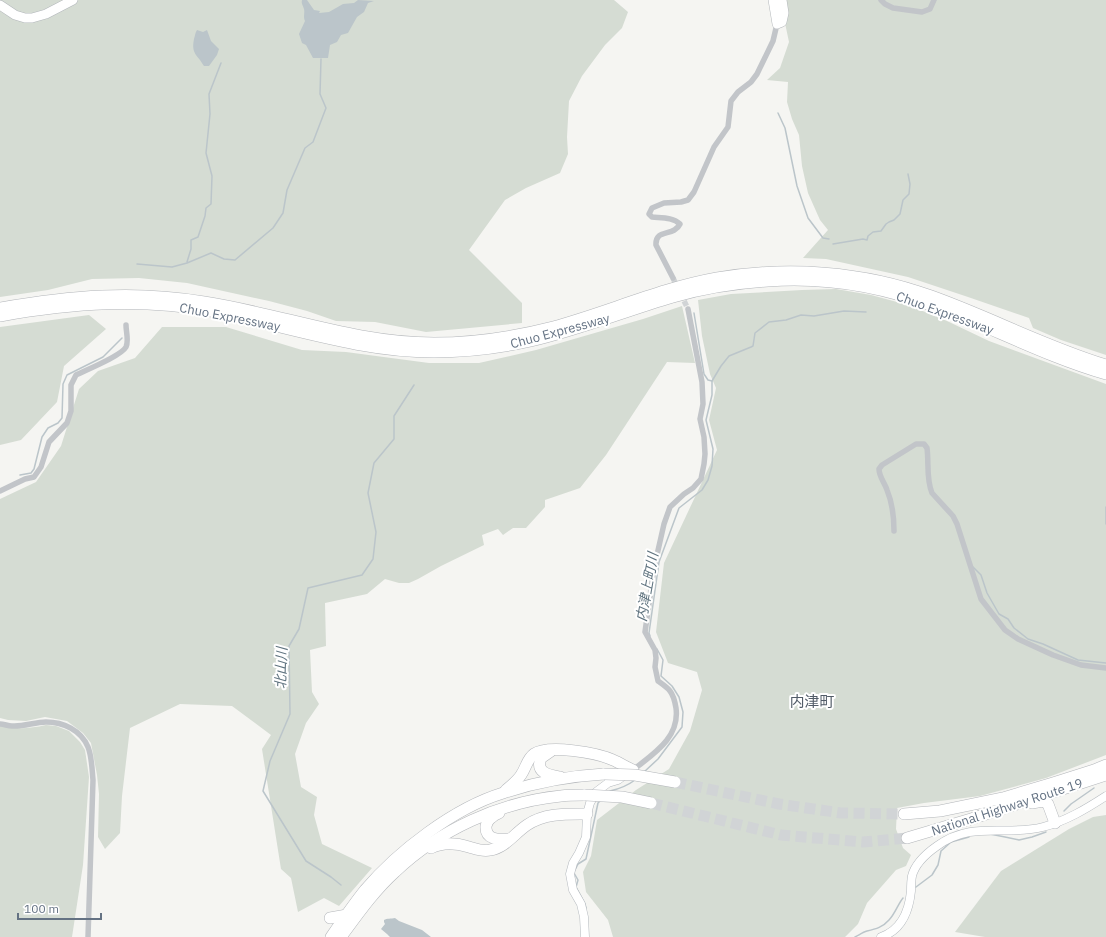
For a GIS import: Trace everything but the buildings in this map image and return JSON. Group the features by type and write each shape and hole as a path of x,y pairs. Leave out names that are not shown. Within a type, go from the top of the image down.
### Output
{"highway":[{"name":"Chuo Expressway","path":"0,308 50,299 84,296 116,294 158,296 203,301 347,334 386,340 408,343 465,342 510,337 542,330 671,289 698,282 746,274 814,272 849,276 905,287 931,296 1059,349 1106,365"},
{"name":"Chuo Expressway","path":"0,316 87,304 164,305 217,312 360,345 408,351 435,352 489,348 532,341 673,297 730,285 770,280 811,281 868,287 898,294 936,306 1056,357 1106,374"},
{"path":"502,793 514,784 522,774 530,758 535,753 543,750 567,750 595,754 613,760 633,770"},
{"path":"553,750 544,754 540,758 539,765 541,771 547,775 563,778"},
{"name":"National Highway Route 19","path":"904,814 940,811 1003,798 1106,765"},
{"path":"331,937 366,890 386,868 406,850 437,826 461,811 483,801 502,793 581,775 635,775 675,782"},
{"name":"National Highway Route 19","path":"907,838 945,828 1106,775"},
{"path":"1048,804 1049,801 1056,795 1077,788 1082,782"},
{"path":"341,937 372,896 394,872 410,858 441,837 467,822 489,812 560,796 585,795 622,797 651,804"},
{"path":"1013,805 1020,807 1042,801 1048,804 1055,823"},
{"path":"509,839 495,839 486,832 486,827 490,818 512,806"},
{"path":"410,858 436,846 449,843 489,851 504,845 509,839 528,824 545,817 565,814 587,814"},
{"path":"330,918 348,914"}],"main road":[{"path":"0,5 15,15 25,18 32,18 46,14 73,0"},
{"path":"773,0 777,24 782,22 784,12 782,0"},
{"path":"585,937 584,917 581,904 573,890 570,874 573,863 586,837 587,814 590,803 596,792 608,783 618,780 633,770"},
{"path":"881,937 885,936 896,928 903,920 909,907 912,877 916,867 937,846 953,836 965,832 979,830 1020,830 1042,827 1077,814 1106,796"}],"street":[{"path":"881,0 893,8 922,12 930,10 934,0"},
{"path":"673,278 656,245 656,240 657,237 678,228 680,224 676,220 667,218 652,218 649,214 652,208 664,203 688,200 694,192 714,147 728,127 731,101 738,92 751,82 757,74 773,41 777,24"},
{"path":"633,770 666,742 672,734 677,714 675,700 670,691 658,681 655,667 655,650 645,632 654,568 664,524 670,507 701,479 706,454 700,419 703,404 702,382 688,308"},
{"path":"0,491 25,479 34,477 41,467 49,442 67,423 71,411 71,385 76,375 119,354 126,348 126,325"},
{"path":"894,531 892,511 887,490 879,473 879,469 916,444 924,444 927,448 928,482 932,493 953,516 980,599 1005,630 1018,639 1053,655 1081,665 1106,668"},
{"path":"0,724 13,726 45,722 59,723 73,729 82,737 87,746 90,755 93,780 88,937"}],"shaded area":[{"path":"0,0 614,0 628,12 622,28 605,45 582,76 569,101 567,137 568,154 560,173 526,188 505,200 469,250 522,303 522,323 426,332 375,322 336,321 307,311 269,301 187,283 139,278 92,279 48,290 0,297"},
{"path":"302,0 307,0 314,10 320,11 319,13 329,12 343,4 354,3 358,0 374,1 368,3 364,12 357,17 348,33 341,35 337,42 330,45 328,58 313,58 306,45 302,43 299,34 305,21"},
{"path":"778,0 1106,0 1106,355 1061,340 1033,328 1029,318 908,277 826,259 803,258 828,230 820,220 808,193 802,166 799,135 787,102 788,82 767,80 780,68 789,42 782,9"},
{"path":"197,30 203,32 207,30 211,41 219,49 217,55 209,66 204,66 195,54 193,48"},
{"path":"836,289 871,295 908,305 947,321 989,341 1106,384 1106,755 1046,778 980,796 897,808 896,829 903,848 911,855 906,866 896,870 867,903 858,924 845,937 613,937 608,920 586,892 583,872 591,856 597,820 636,790 669,769 690,731 702,690 697,672 668,663 656,632 664,563 717,450 709,420 716,388 710,374 702,336 698,300 731,294"},
{"path":"682,306 695,363 667,362 606,455 580,488 545,500 545,507 526,528 513,528 503,535 498,529 482,535 484,545 418,579 409,583 399,583 385,579 367,594 325,603 326,646 310,650 312,692 319,704 306,723 295,754 301,787 317,797 314,815 322,844 372,868 339,906 324,898 298,912 291,878 281,869 262,749 271,735 232,706 180,704 130,728 122,796 120,833 105,849 98,837 99,794 91,743 83,733 67,721 45,717 26,721 0,718 0,499 36,482 61,446 79,389 98,371 135,358 162,327 226,327 302,350 346,352 429,363 479,363 536,350"},
{"path":"89,315 106,329 64,366 57,402 21,440 0,445 0,327"},
{"path":"46,725 56,726 69,731 80,742 85,750 89,777 83,865 72,937 0,937 0,726 23,728"},
{"path":"1106,815 1106,937 985,937 955,932 1001,871 1069,829 1093,817"},
{"path":"395,918 422,930 431,937 390,937 381,929 385,924 384,920"}],"waterway":[{"path":"137,264 172,267 187,263 211,253 224,259 235,260 273,228 283,213 287,190 305,148 313,142 326,108 320,94 321,59"},
{"path":"187,262 191,249 191,240 198,237 206,208 211,204 212,176 206,153 210,114 209,94 221,63"},
{"path":"778,113 785,128 797,186 808,218 823,238 829,239"},
{"path":"833,244 863,239 867,240 868,236 873,232 881,231 886,224 894,220 900,214 903,200 909,194 910,184 908,174"},
{"name":"内津上町川","path":"650,636 649,633 659,562 679,508 702,490 708,480 712,466 713,449 706,420 712,395 712,381 721,366 729,356 753,346 755,333 769,322 786,320 801,315 814,316 844,311 866,312"},
{"path":"694,313 704,374 708,380 712,381"},
{"path":"20,475 31,473 34,469 42,437 48,428 58,423 62,418 63,384 67,375 103,357 122,338"},
{"name":"北山川","path":"341,885 306,861 263,791 270,761 290,714 289,646 299,629 308,588 362,575 373,559 376,532 368,493 374,463 394,439 394,416 414,385"},
{"path":"1106,507 1106,524"},
{"path":"973,567 981,575 987,593 999,614 1008,619 1014,628 1028,639 1078,660 1106,663"},
{"name":"内津上町川","path":"644,772 658,759 682,727 683,712 679,697 672,686 661,676 663,660 657,649"},
{"name":"内津上町川","path":"610,791 623,787 635,780"},
{"path":"1064,811 1071,804 1094,788"},
{"name":"内津上町川","path":"575,870 578,864 586,859 598,803 600,801"},
{"path":"990,834 1019,840 1046,832"},
{"path":"916,887 932,875 938,865 941,851 951,842 969,837"},
{"name":"内津上町川","path":"574,873 578,880 576,887 586,908"},
{"path":"855,937 864,932 882,926 891,918 903,898"}],"tunnel":[{"path":"673,278 688,309"},
{"path":"675,782 779,804 841,813 904,814"},
{"path":"651,803 781,835 863,842 907,838"}],"district":[{"name":"内津町","path":"812,701"}]}
